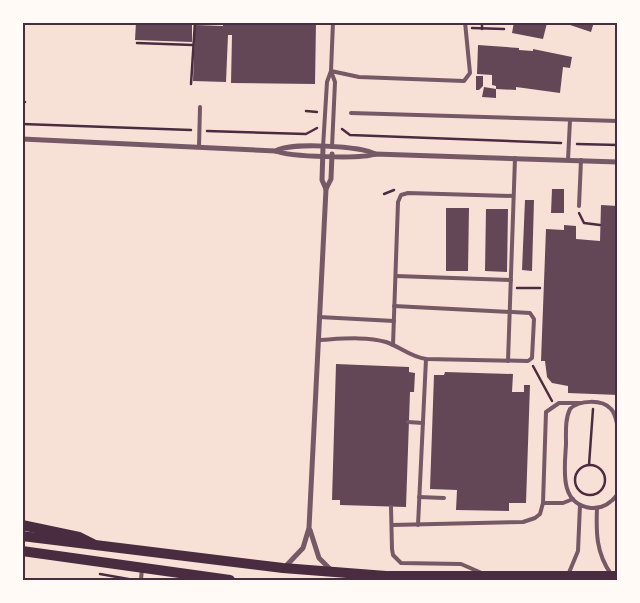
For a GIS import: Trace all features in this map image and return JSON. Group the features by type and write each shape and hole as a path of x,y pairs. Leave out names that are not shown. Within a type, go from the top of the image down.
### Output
{"main road":[{"path":"22,525 79,537 98,547"},
{"path":"22,536 98,547 283,568 386,576 615,576"},
{"path":"23,551 142,568 184,577 230,580"}],"street":[{"path":"24,140 276,151 284,154 323,156 363,157 375,154 618,162"},
{"path":"276,151 289,147 332,148 364,149 375,154"},
{"path":"323,148 322,180 326,189"},
{"path":"283,568 299,554 306,542 309,528 326,189 331,179 332,148"},
{"path":"309,528 319,558 334,571"}],"lane":[{"path":"323,148 327,82 331,71 333,22"},
{"path":"331,71 359,77 464,81 470,73 465,22"},
{"path":"331,71 335,79 332,148"},
{"path":"199,147 200,107"},
{"path":"351,113 618,121"},
{"path":"568,160 570,120"},
{"path":"508,361 515,158"},
{"path":"579,206 581,160"},
{"path":"393,345 398,202 401,195 408,192 513,196"},
{"path":"396,276 511,280"},
{"path":"318,340 379,340 393,345 412,356 426,359 508,361 530,360 532,356 534,316 530,313 394,306"},
{"path":"319,318 394,321"},
{"path":"418,525 426,359"},
{"path":"580,403 570,409 567,420 564,479 567,492 580,505 597,508 615,499 618,494"},
{"path":"392,525 529,521 540,514 543,503 544,417 553,404 594,403 610,407 616,416 618,428"},
{"path":"408,422 423,423"},
{"path":"419,497 444,498"},
{"path":"543,503 563,503 573,499"},
{"path":"567,577 578,551 580,505"},
{"path":"391,507 393,555 401,563 461,564 474,568 489,577"},
{"path":"597,508 596,533 599,550 615,576"},
{"path":"141,580 142,568"}],"path":[{"path":"191,84 192,45 195,22"},
{"path":"202,22 221,23"},
{"path":"482,22 482,29"},
{"path":"466,28 504,29"},
{"path":"137,43 192,45"},
{"path":"319,112 319,117"},
{"path":"22,124 306,134 313,131 319,123"},
{"path":"340,124 343,131 350,135 618,145"},
{"path":"579,206 580,216 584,223 600,225"},
{"path":"510,288 540,288"},
{"path":"530,360 553,404"},
{"path":"590,465 594,403"},
{"path":"590,465 603,471 606,481 602,490 590,496 578,490 575,481 580,468 590,465"}],"building":[{"path":"136,22 192,22 192,42 135,40"},
{"path":"223,22 316,22 315,84 231,83 232,35 228,35 226,82 193,81 195,25 223,26"},
{"path":"514,22 547,23 543,39 512,33"},
{"path":"561,22 594,22 591,32"},
{"path":"478,45 519,48 519,50 533,51 533,49 572,57 570,68 563,67 560,93 516,87 516,90 496,89 496,86 492,85 492,75 477,74"},
{"path":"476,76 483,76 483,86 479,90 476,90"},
{"path":"484,87 496,89 496,98 482,97"},
{"path":"552,189 564,189 564,213 551,213"},
{"path":"525,200 534,200 532,271 522,270"},
{"path":"601,205 618,206 618,395 568,393 568,386 552,383 547,377 545,361 541,361 546,229 564,230 564,225 576,226 576,239 600,241"},
{"path":"446,208 469,208 468,271 446,271"},
{"path":"486,209 508,209 507,272 485,271"},
{"path":"336,364 409,367 409,372 415,373 414,392 410,392 406,507 340,505 340,500 332,500"},
{"path":"445,372 513,374 512,392 524,392 524,385 530,385 526,503 509,503 509,511 456,510 457,490 430,489 434,375 444,375"}]}
